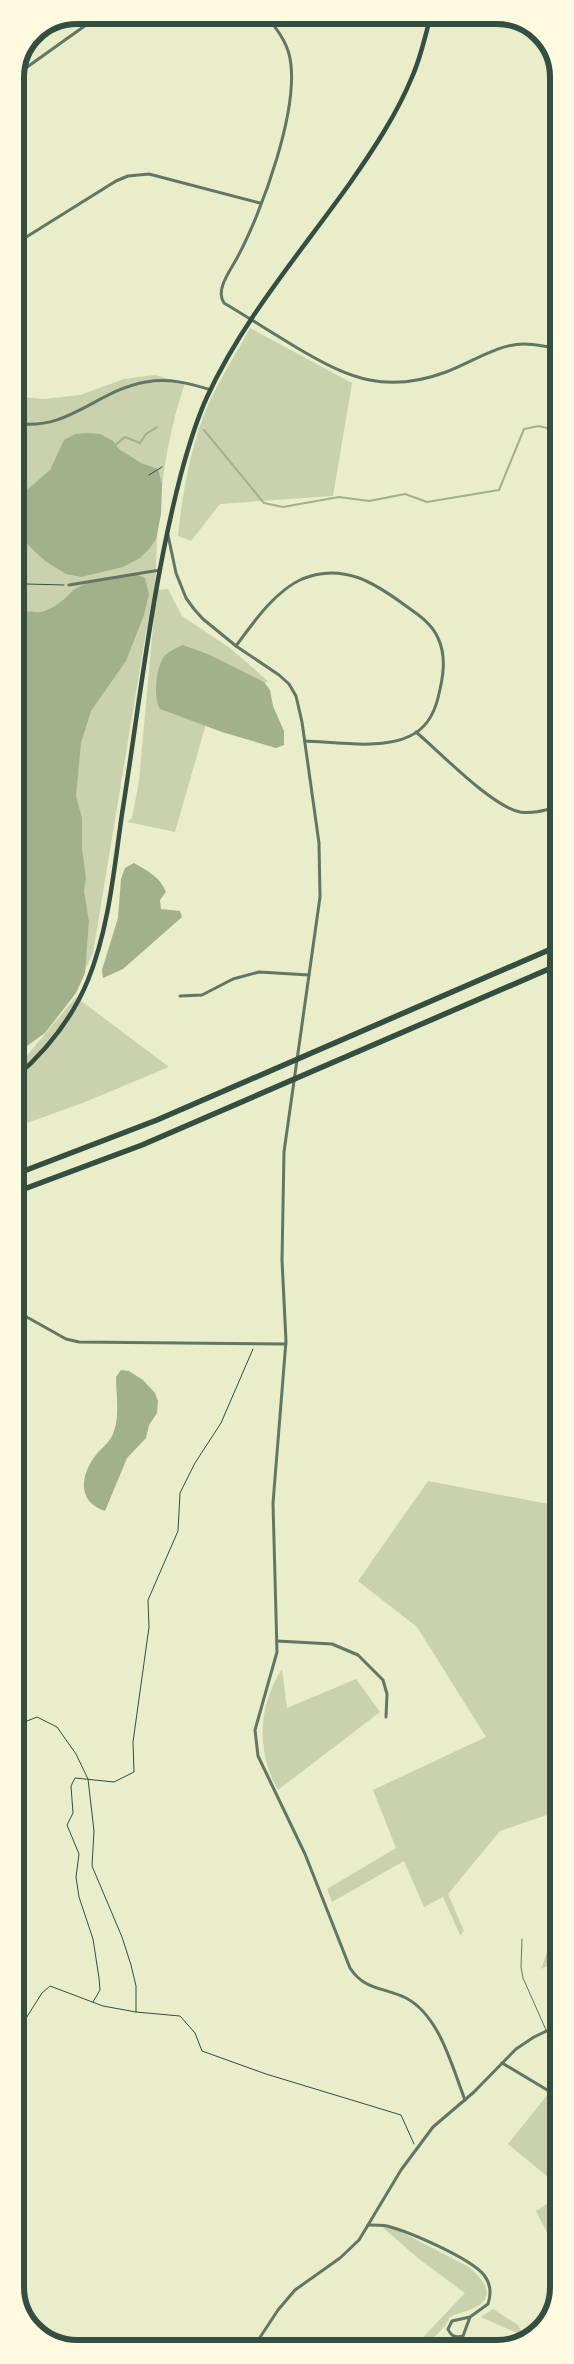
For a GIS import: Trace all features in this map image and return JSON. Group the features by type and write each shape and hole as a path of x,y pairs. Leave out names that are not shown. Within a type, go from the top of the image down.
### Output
{"highway":[{"path":"24,1171 166,1117 550,949"},
{"path":"24,1189 142,1145 550,967"}],"main road":[{"path":"24,1070 40,1055 65,1023 82,993 97,955 109,903 168,535 184,462 210,390 251,320 374,146 412,78 428,24"}],"street":[{"path":"25,69 87,24"},
{"path":"272,24 286,45 291,75 284,132 251,229 221,292 224,303 342,373 358,379 385,384 408,382 444,373 515,344 550,347"},
{"path":"24,238 116,181 128,176 149,174 260,203"},
{"path":"24,424 33,425 71,416 107,396 145,382 182,381 210,390"},
{"path":"168,535 176,573 186,598 203,620 289,684 300,709 319,843 321,870 320,897 284,1152 282,1192 286,1344 273,1503 277,1641 275,1665 255,1730 258,1756 305,1854 350,1968 357,1979 407,1998 427,2017 441,2040 465,2100"},
{"path":"69,584 162,570"},
{"path":"236,646 279,596 301,580 327,573 347,574 367,580 432,627 439,639 444,665 439,692 430,717 416,732 399,741 385,743 305,741"},
{"path":"416,732 486,793 508,808 521,812 550,809"},
{"path":"180,996 202,995 233,979 259,972 309,975"},
{"path":"24,1315 66,1339 79,1342 286,1344"},
{"path":"277,1641 332,1644 358,1655 383,1680 386,1694 386,1717"},
{"path":"259,2340 286,2299 306,2281 350,2250 359,2240 416,2148 433,2127 465,2100 523,2045 550,2029"},
{"path":"502,2063 550,2092"},
{"path":"368,2225 386,2226 446,2250 467,2260 484,2275 490,2286 490,2299 485,2309 470,2317 452,2321 448,2329 450,2334 458,2337 462,2336 470,2317"}],"lane":[{"path":"522,1939 520,1967 546,2031"}],"path":[{"path":"149,475 162,467"},
{"path":"24,584 48,586 69,584"},
{"path":"93,2002 100,1990 99,1978 93,1939 78,1897 76,1877 79,1854 67,1825 73,1813 71,1786 75,1778 114,1782 134,1772 133,1742 149,1627 148,1600 178,1532 180,1493 195,1463 221,1423 255,1344"},
{"path":"24,1722 37,1717 57,1727 76,1754 88,1778 94,1831 92,1866 122,1937 131,1965 136,1986 136,2012"},
{"path":"24,2021 42,1993 50,1986 93,2002 136,2012 180,2016 196,2033 202,2050 266,2074 401,2115 408,2136 416,2148"}],"shaded area":[{"path":"250,328 352,383 333,496 220,504 191,541 178,536 193,448 212,396"},
{"path":"155,375 185,383 170,436 161,491 155,601 157,590 168,589 182,616 230,648 268,681 206,724 175,832 128,822 132,818 139,781 155,604 146,632 93,953 85,970 89,922 39,1036 24,1045 24,397 43,399 80,395 124,379"},
{"path":"75,434 100,434 113,441 119,449 141,463 158,469 162,484 161,514 156,539 150,548 140,558 123,567 81,577 66,574 45,561 28,545 24,538 24,495 28,489 50,470 64,440"},
{"path":"135,574 145,578 149,594 144,615 126,661 91,711 81,743 76,796 82,818 82,848 86,878 84,891 89,922 85,973 76,993 45,1033 24,1047 24,613 42,612 62,601 75,589 104,579"},
{"path":"183,645 210,655 264,682 270,690 273,706 284,731 284,745 276,748 222,732 160,709 156,691 157,676 161,663 167,654"},
{"path":"134,863 153,875 166,892 160,900 161,909 180,911 182,917 123,969 103,978 102,970 118,918 121,879 125,868"},
{"path":"76,997 169,1067 85,1102 27,1123 24,1118 25,1058"},
{"path":"121,1370 129,1371 143,1380 155,1393 158,1401 157,1413 149,1425 146,1438 127,1458 105,1511 97,1507 87,1497 84,1483 88,1467 110,1439 116,1425 116,1377"},
{"path":"428,1481 550,1504 550,1817 547,1815 500,1831 448,1894 464,1931 460,1935 443,1897 424,1907 404,1861 332,1902 327,1889 396,1848 373,1790 486,1737 417,1627 358,1581"},
{"path":"282,1669 287,1708 356,1679 380,1712 278,1790 266,1760 263,1729 264,1713 268,1698"},
{"path":"550,1944 550,1964 541,1969"},
{"path":"548,2094 550,2096 550,2179 508,2144"},
{"path":"550,2202 550,2238 536,2211"},
{"path":"380,2225 388,2225 469,2267 486,2289 485,2300 480,2305 450,2317 445,2326 432,2340 421,2340 465,2293 419,2259"},
{"path":"493,2309 518,2325 523,2333 520,2335 481,2317"}],"waterway":[{"path":"204,430 264,503 283,507 339,497 369,501 405,494 427,502 499,490 524,429 539,426 550,429"},
{"path":"114,446 125,437 140,443 146,434 157,427"}]}
